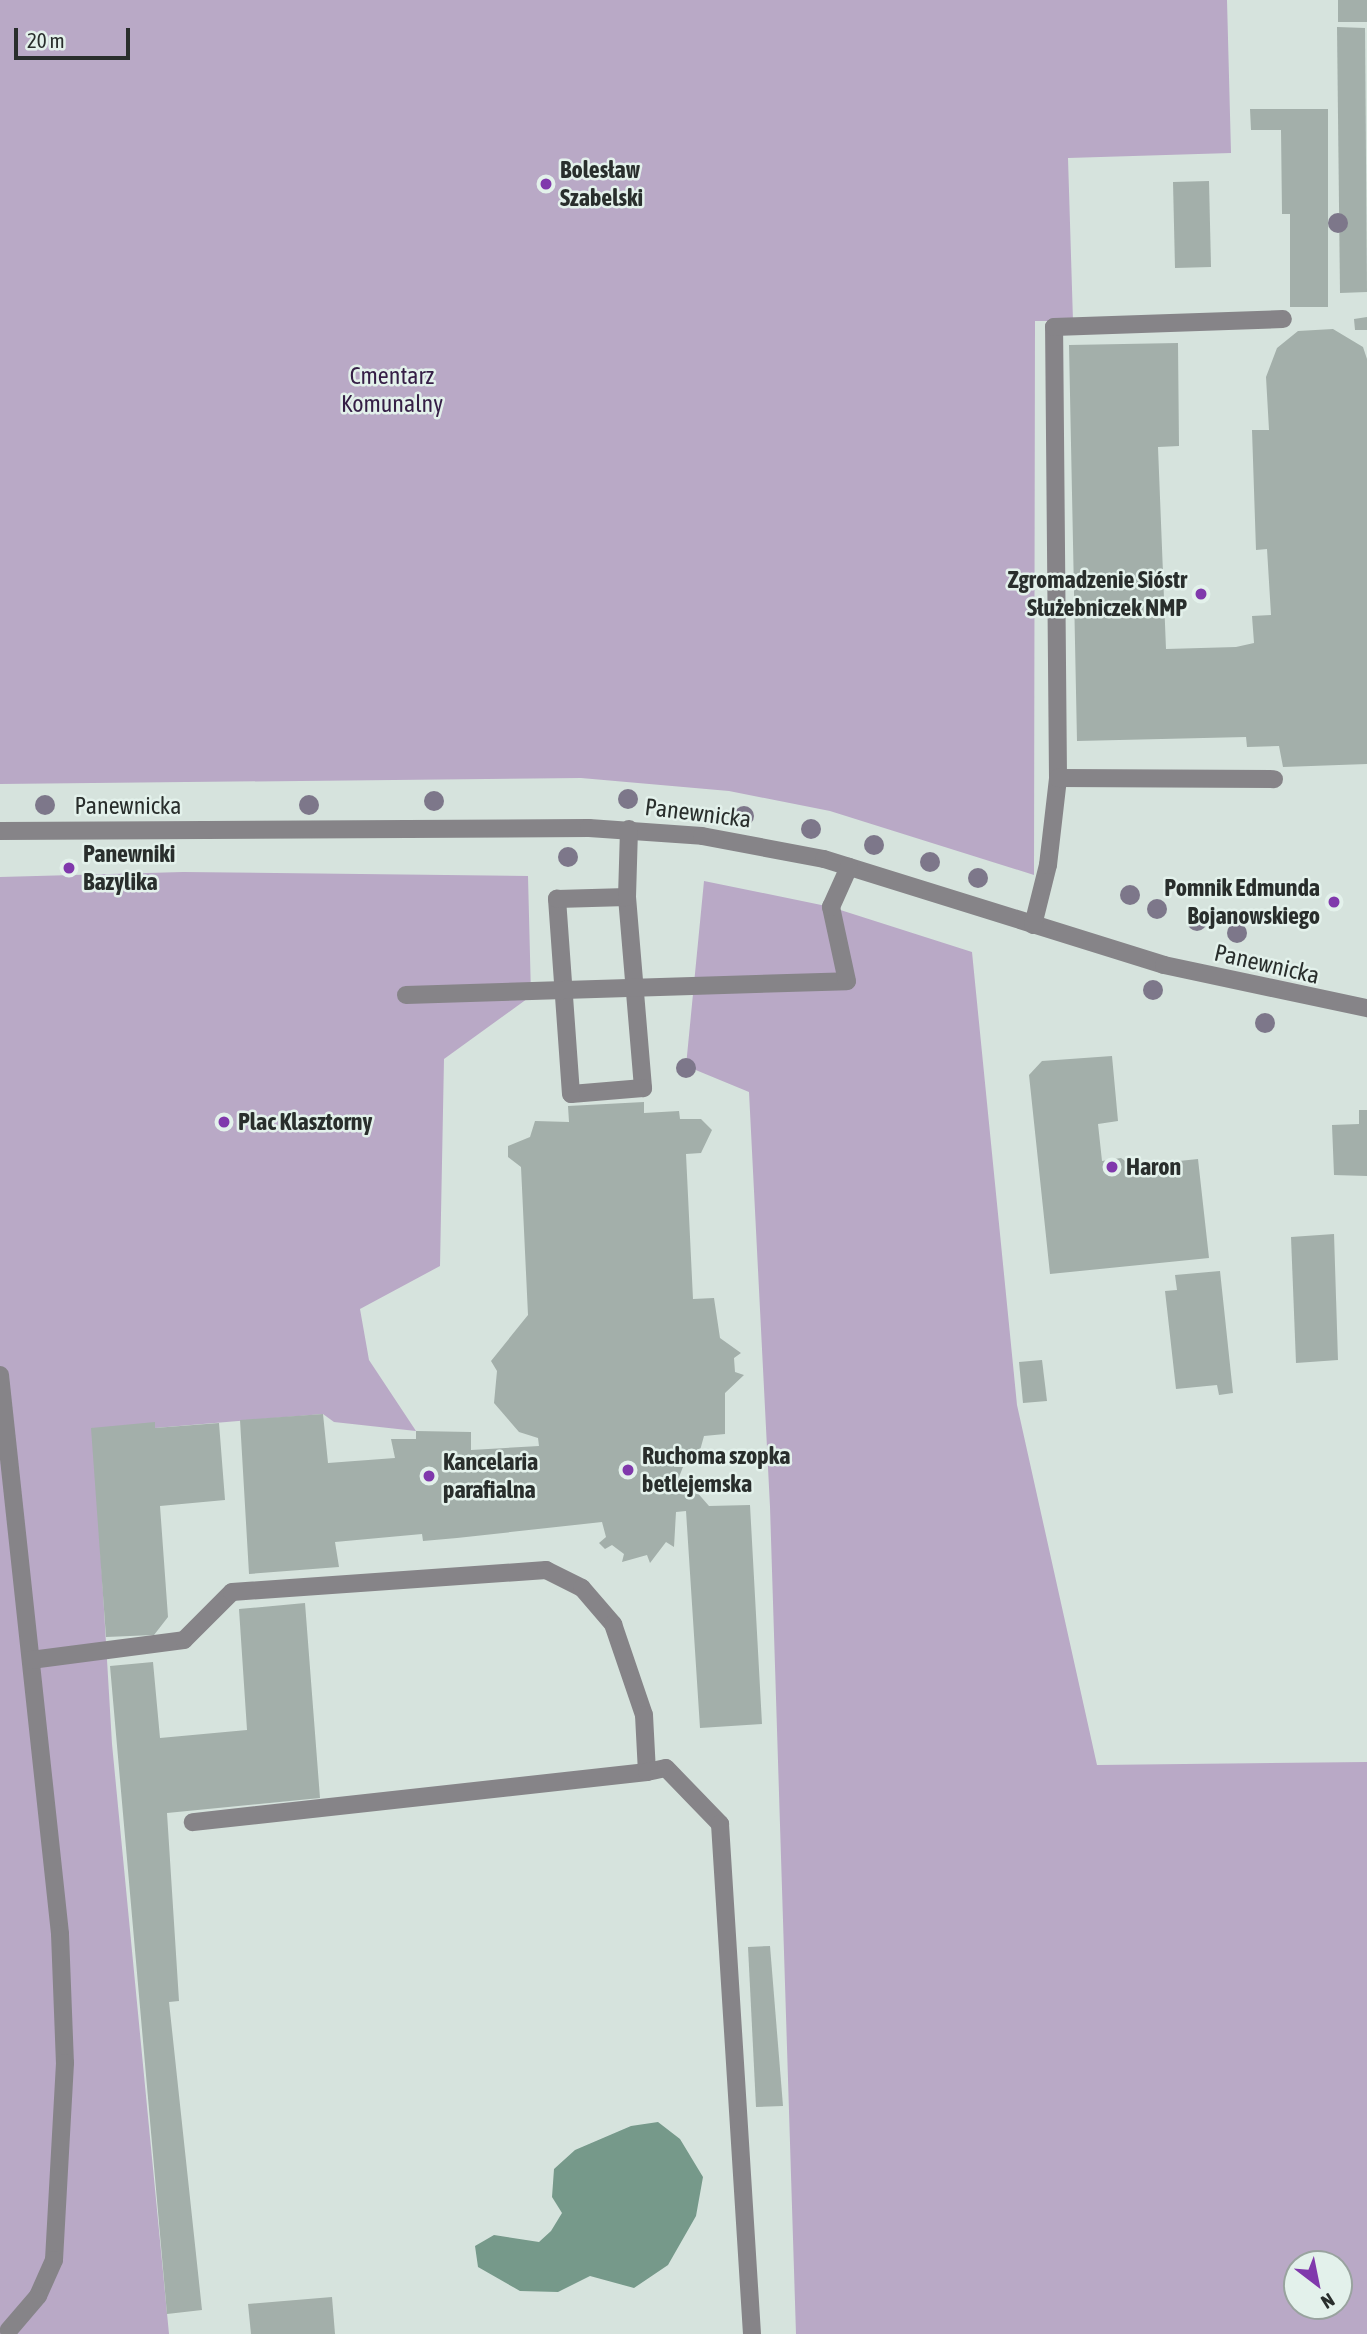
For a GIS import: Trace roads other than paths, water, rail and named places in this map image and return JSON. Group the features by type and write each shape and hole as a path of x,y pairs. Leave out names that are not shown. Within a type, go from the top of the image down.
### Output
{"street":[{"path":"1033,925 1048,865 1058,778 1054,327 1283,318"},
{"path":"1058,778 1274,779"},
{"path":"627,897 556,899 571,1094 643,1088 627,897 629,830"},
{"name":"Panewnicka","path":"0,831 629,830 745,841 849,867 1191,972 1367,1008"},
{"path":"406,995 635,985 847,981 831,907 849,867"},
{"path":"0,1375 60,1934 65,2063 54,2260 38,2296 9,2330"},
{"path":"31,1660 184,1640 232,1592 546,1570 582,1588 613,1624 644,1715 647,1772"},
{"path":"193,1822 666,1768 720,1825 752,2334"}],"place":[{"name":"Bolesław Szabelski","path":"546,184"},
{"name":"Zgromadzenie Sióstr Służebniczek NMP","path":"1201,594"},
{"name":"Panewniki Bazylika","path":"69,868"},
{"name":"Pomnik Edmunda Bojanowskiego","path":"1334,902"},
{"name":"Plac Klasztorny","path":"224,1122"},
{"name":"Haron","path":"1112,1167"},
{"name":"Ruchoma szopka betlejemska","path":"628,1470"},
{"name":"Kancelaria parafialna","path":"429,1476"}],"park label":[{"name":"Cmentarz Komunalny","path":"392,390"}]}
